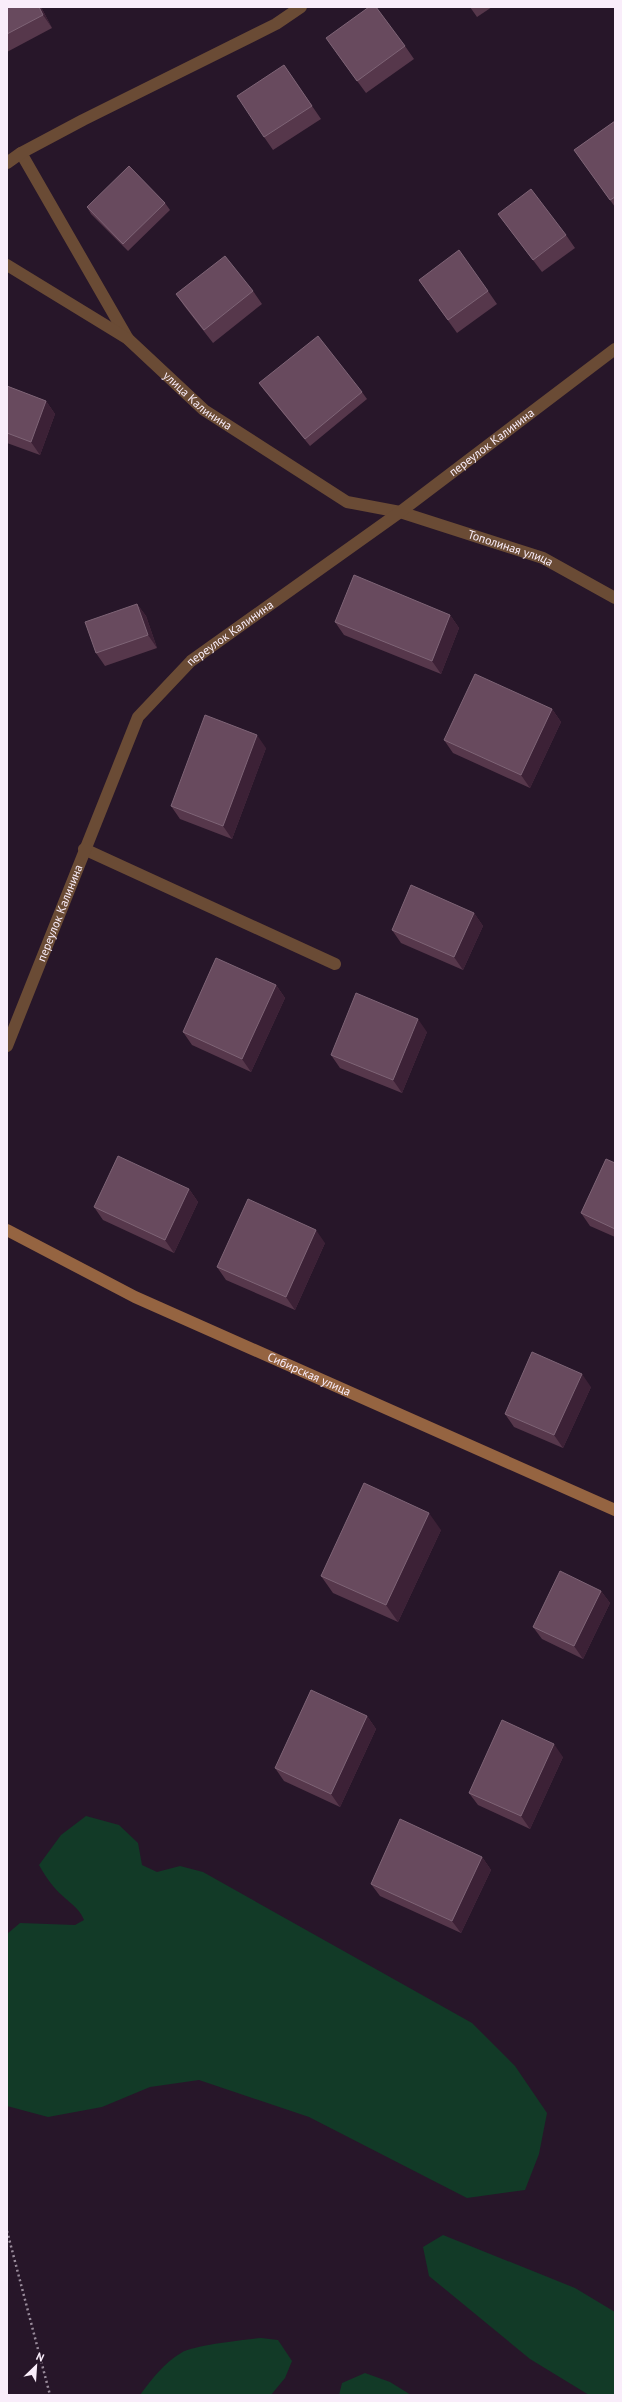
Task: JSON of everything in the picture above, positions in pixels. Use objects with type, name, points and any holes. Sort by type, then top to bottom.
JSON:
[{"type":"street","points":[[7,163],[20,153],[276,24],[300,7]]},
{"type":"street","points":[[20,153],[128,339]]},
{"type":"street","name":"улица Калинина","points":[[7,265],[128,339],[204,410],[346,502],[400,512]]},
{"type":"street","name":"переулок Калинина","points":[[7,1046],[84,849],[138,717],[191,661],[400,512],[615,349]]},
{"type":"street","name":"Тополиная улица","points":[[400,512],[543,558],[615,598]]},
{"type":"street","points":[[84,849],[335,964]]},
{"type":"street","name":"Сибирская улица","points":[[7,1230],[135,1297],[615,1510]]},
{"type":"path","points":[[7,2231],[50,2395]]},
{"type":"green space","points":[[86,1816],[119,1825],[138,1843],[142,1865],[157,1872],[180,1866],[203,1872],[472,2023],[515,2066],[547,2113],[539,2154],[525,2190],[467,2198],[309,2117],[199,2080],[150,2087],[102,2107],[48,2117],[7,2106],[7,1934],[20,1923],[75,1925],[84,1920],[82,1915],[75,1907],[57,1891],[39,1865],[61,1835]]},
{"type":"green space","points":[[443,2235],[575,2288],[615,2312],[615,2395],[589,2395],[530,2359],[429,2276],[423,2247]]},
{"type":"green space","points":[[261,2338],[278,2340],[292,2361],[285,2378],[271,2395],[140,2395],[164,2366],[187,2350],[208,2345]]},
{"type":"green space","points":[[365,2373],[390,2382],[411,2395],[339,2395],[342,2383]]},
{"type":"building","points":[[7,7],[39,7],[43,15],[7,34]]},
{"type":"building","points":[[369,7],[376,7],[405,46],[357,81],[326,38]]},
{"type":"building","points":[[284,65],[312,106],[264,137],[237,96]]},
{"type":"building","points":[[615,121],[615,197],[610,200],[574,150]]},
{"type":"building","points":[[129,166],[165,203],[123,244],[87,207]]},
{"type":"building","points":[[531,189],[566,235],[533,260],[498,214]]},
{"type":"building","points":[[459,250],[488,291],[448,320],[419,280]]},
{"type":"building","points":[[225,256],[253,291],[204,330],[176,294]]},
{"type":"building","points":[[318,336],[362,392],[305,439],[259,383]]},
{"type":"building","points":[[7,386],[46,401],[31,442],[7,433]]},
{"type":"building","points":[[354,575],[450,615],[432,661],[335,622]]},
{"type":"building","points":[[137,604],[148,635],[96,653],[85,622]]},
{"type":"building","points":[[475,674],[552,709],[521,775],[444,740]]},
{"type":"building","points":[[205,715],[257,735],[223,826],[171,806]]},
{"type":"building","points":[[411,885],[474,913],[454,957],[392,930]]},
{"type":"building","points":[[216,958],[276,985],[242,1059],[183,1032]]},
{"type":"building","points":[[356,993],[418,1019],[393,1080],[331,1055]]},
{"type":"building","points":[[118,1156],[189,1189],[165,1240],[94,1207]]},
{"type":"building","points":[[606,1159],[615,1163],[615,1229],[581,1213]]},
{"type":"building","points":[[248,1199],[316,1230],[286,1297],[217,1267]]},
{"type":"building","points":[[532,1352],[582,1374],[554,1435],[505,1414]]},
{"type":"building","points":[[364,1483],[429,1513],[386,1605],[321,1576]]},
{"type":"building","points":[[560,1571],[601,1591],[574,1646],[533,1627]]},
{"type":"building","points":[[311,1690],[367,1716],[331,1794],[275,1768]]},
{"type":"building","points":[[502,1720],[554,1744],[521,1816],[469,1793]]},
{"type":"building","points":[[400,1819],[482,1857],[452,1921],[371,1884]]}]
